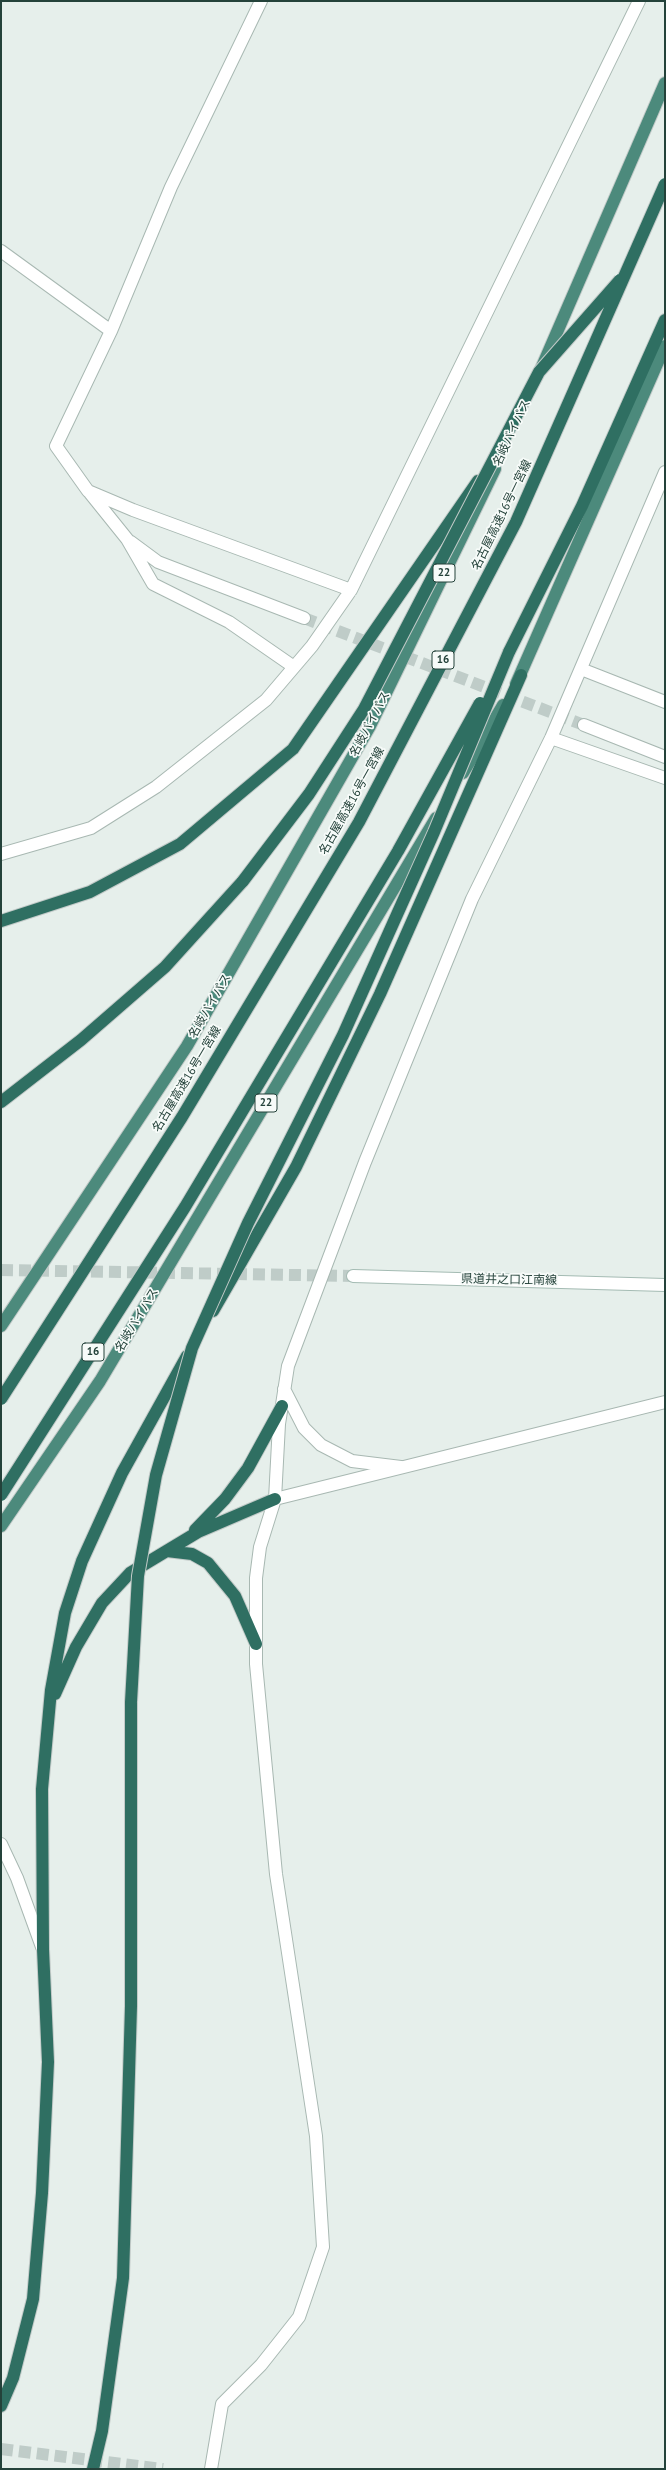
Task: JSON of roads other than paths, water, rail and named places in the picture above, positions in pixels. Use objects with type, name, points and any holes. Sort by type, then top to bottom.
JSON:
[{"type":"highway","name":"名岐バイパス","points":[[1,1326],[187,1046],[370,726],[516,426],[665,83]]},
{"type":"highway","name":"名古屋高速16号一宮線","points":[[1,1399],[182,1117],[359,822],[516,522],[629,270],[665,184]]},
{"type":"highway","points":[[1,1102],[82,1040],[165,966],[243,881],[309,794],[367,702],[539,372],[629,270]]},
{"type":"highway","name":"16","points":[[1,1495],[189,1200],[398,851],[509,652],[582,506],[665,320]]},
{"type":"highway","name":"名岐バイパス","points":[[1,1526],[100,1381],[521,675],[665,346]]},
{"type":"highway","points":[[1,921],[90,892],[180,844],[293,749],[516,426]]},
{"type":"highway","points":[[93,2469],[102,2431],[123,2278],[131,2006],[131,1702],[138,1576],[156,1475],[192,1348],[248,1223],[343,1035],[434,832],[509,652]]},
{"type":"highway","points":[[1,2406],[13,2378],[33,2299],[42,2193],[48,2062],[43,1949],[42,1789],[49,1708],[65,1614],[82,1561],[113,1493],[181,1367],[296,1167],[380,994],[521,675]]},
{"type":"highway","points":[[182,1542],[205,1521],[248,1468],[282,1406]]},
{"type":"highway","points":[[49,1708],[76,1647],[102,1603],[130,1573],[198,1532],[275,1499]]},
{"type":"highway","points":[[167,1551],[192,1554],[208,1563],[235,1596],[256,1644]]},
{"type":"street","points":[[261,1],[171,187],[111,331],[56,446],[88,490],[127,539],[153,584],[229,622],[294,667]]},
{"type":"street","points":[[1,854],[91,828],[156,787],[266,700],[312,646],[351,590],[639,1]]},
{"type":"street","points":[[1,251],[111,331]]},
{"type":"street","points":[[211,2469],[222,2404],[261,2365],[299,2317],[323,2247],[316,2136],[276,1874],[256,1664],[257,1570],[260,1547],[275,1499],[279,1424],[288,1366],[410,1049],[472,899],[551,738],[665,472]]},
{"type":"street","points":[[88,490],[133,510],[351,590]]},
{"type":"street","points":[[127,539],[158,562],[304,618]]},
{"type":"street","points":[[581,669],[665,702]]},
{"type":"street","points":[[584,725],[665,757]]},
{"type":"street","points":[[551,738],[665,778]]},
{"type":"street","name":"県道井之口江南線","points":[[353,1276],[665,1285]]},
{"type":"street","points":[[284,1389],[304,1428],[321,1445],[352,1461],[402,1467]]},
{"type":"street","points":[[275,1499],[665,1402]]},
{"type":"street","points":[[1,1844],[17,1878],[43,1949]]},
{"type":"tunnel","points":[[304,618],[584,725]]},
{"type":"tunnel","points":[[1,1270],[353,1276]]},
{"type":"tunnel","points":[[1,2449],[163,2469]]}]
